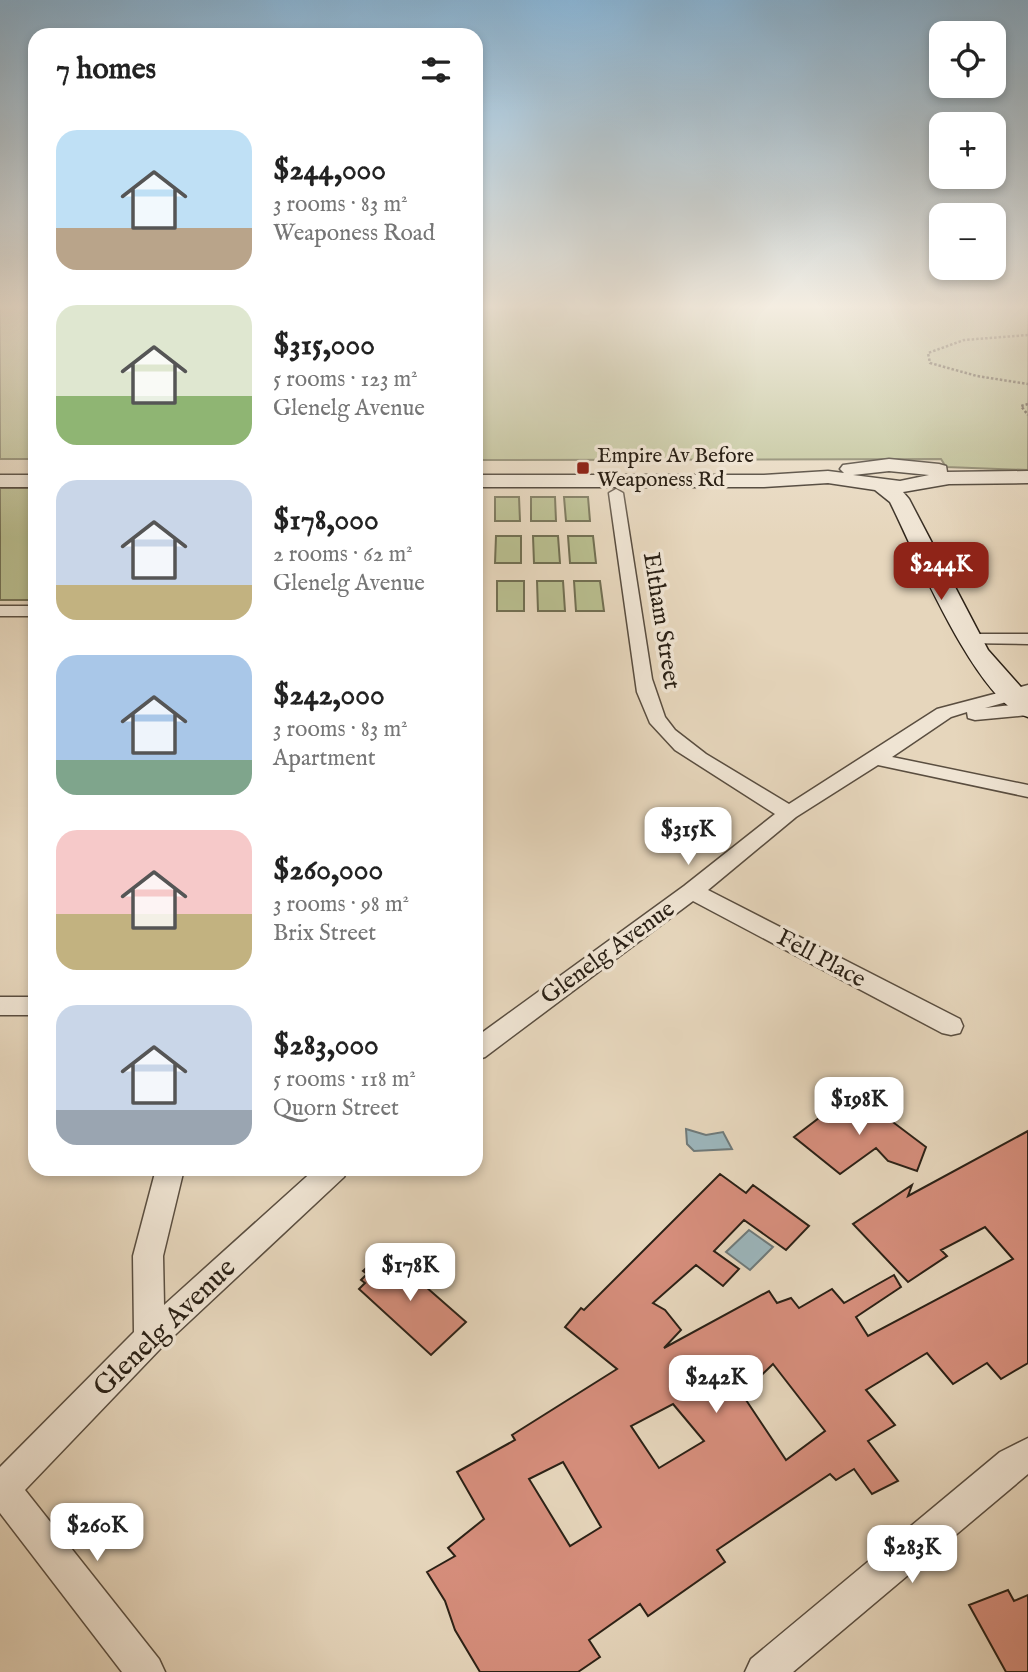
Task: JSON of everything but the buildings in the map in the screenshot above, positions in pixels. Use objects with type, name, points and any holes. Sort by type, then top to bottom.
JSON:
[{"type":"main road","points":[[483,474],[730,474],[798,468],[875,479],[900,487],[913,478],[1022,477]]},
{"type":"main road","points":[[0,474],[28,474]]},
{"type":"main road","points":[[483,481],[764,481],[828,477],[875,479],[899,499],[977,639]]},
{"type":"main road","points":[[913,478],[915,502],[987,667],[1025,699]]},
{"type":"main road","points":[[0,481],[28,481]]},
{"type":"street","name":"Eltham Street","points":[[617,494],[642,672],[647,698],[660,726],[683,747],[789,813]]},
{"type":"street","points":[[0,611],[28,611]]},
{"type":"street","points":[[977,639],[1028,639]]},
{"type":"street","name":"Glenelg Avenue","points":[[483,1045],[692,891],[789,813],[929,725],[1025,699]]},
{"type":"street","points":[[876,759],[1025,790]]},
{"type":"street","name":"Fell Place","points":[[692,891],[951,1026]]},
{"type":"street","points":[[0,1006],[28,1006]]},
{"type":"street","points":[[150,1339],[148,1256],[168,1176]]},
{"type":"street","name":"Glenelg Avenue","points":[[1,1490],[150,1339],[326,1176]]},
{"type":"street","points":[[764,1672],[1012,1464],[1028,1455]]},
{"type":"street","points":[[1,1490],[146,1672]]},
{"type":"path","points":[[1028,404],[1021,406],[1028,415]]},
{"type":"green space","points":[[0,382],[28,382],[28,459],[0,459]]},
{"type":"green space","points":[[483,382],[1028,382],[1028,470],[946,467],[941,459],[483,460]]},
{"type":"green space","points":[[0,488],[28,488],[28,600],[0,600]]},
{"type":"green space","points":[[495,497],[519,497],[520,521],[495,521]]},
{"type":"green space","points":[[531,497],[555,497],[556,521],[531,521]]},
{"type":"green space","points":[[564,497],[588,497],[590,521],[566,521]]},
{"type":"green space","points":[[496,536],[521,536],[521,563],[495,563]]},
{"type":"green space","points":[[533,536],[558,536],[560,563],[534,563]]},
{"type":"green space","points":[[568,536],[593,536],[596,563],[570,563]]},
{"type":"green space","points":[[497,581],[524,581],[524,611],[497,611]]},
{"type":"green space","points":[[537,581],[563,581],[565,611],[538,611]]},
{"type":"green space","points":[[574,581],[600,581],[604,611],[576,611]]},
{"type":"water","points":[[686,1129],[706,1135],[723,1132],[732,1149],[694,1151],[687,1144]]},
{"type":"water","points":[[749,1230],[773,1247],[750,1270],[726,1252]]},
{"type":"place","name":"Empire Av Before Weaponess Rd","points":[[583,468]]}]
